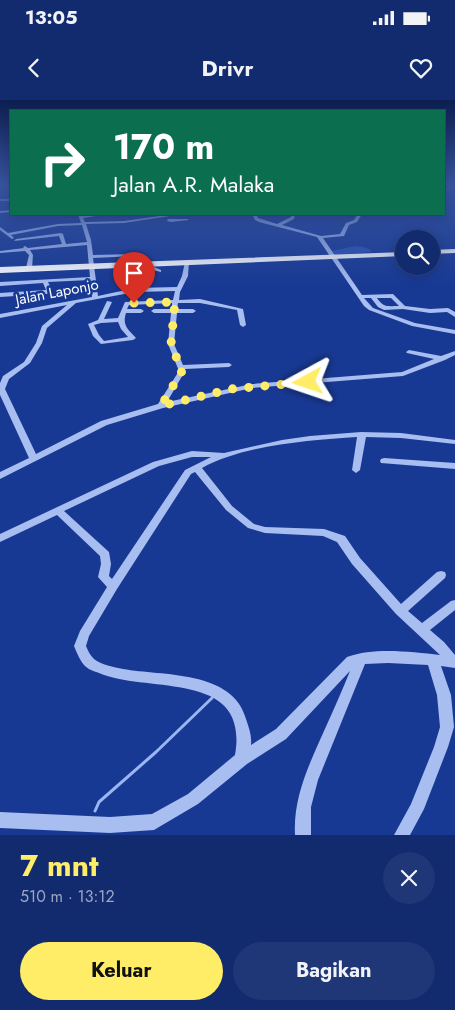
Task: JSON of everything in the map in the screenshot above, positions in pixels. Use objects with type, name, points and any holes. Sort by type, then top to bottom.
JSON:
[{"type":"highway","points":[[440,252],[455,251]]},
{"type":"highway","points":[[0,270],[134,256],[152,263],[395,255]]},
{"type":"street","points":[[82,219],[89,244],[96,298],[109,302],[127,303],[200,301],[240,309],[242,325]]},
{"type":"street","points":[[7,234],[58,225],[144,219]]},
{"type":"street","points":[[169,219],[171,221],[187,220]]},
{"type":"street","points":[[257,219],[320,237],[342,235],[348,224],[357,219]]},
{"type":"street","points":[[266,228],[290,219]]},
{"type":"street","points":[[0,228],[28,249],[32,255],[29,268]]},
{"type":"street","points":[[16,240],[61,234],[64,245]]},
{"type":"street","points":[[320,237],[368,307],[422,327],[455,332]]},
{"type":"street","points":[[0,252],[89,244]]},
{"type":"street","points":[[91,261],[110,255],[134,256],[130,284]]},
{"type":"street","points":[[161,406],[181,375],[181,367],[171,344],[175,302],[187,262]]},
{"type":"street","points":[[152,263],[151,268],[159,271]]},
{"type":"street","points":[[0,284],[93,278]]},
{"type":"street","points":[[0,295],[47,292],[49,290],[45,281]]},
{"type":"street","name":"Jalan Laponjo","points":[[0,316],[135,290],[179,288]]},
{"type":"street","points":[[372,296],[382,307],[403,307],[430,311],[449,310],[455,315]]},
{"type":"street","points":[[361,297],[393,296],[403,307]]},
{"type":"street","points":[[100,320],[109,302]]},
{"type":"street","points":[[34,459],[1,389],[3,378],[28,363],[39,343],[44,328],[73,303]]},
{"type":"street","points":[[127,303],[120,320],[121,328],[133,338]]},
{"type":"street","points":[[124,311],[140,311]]},
{"type":"street","points":[[154,311],[193,311]]},
{"type":"street","points":[[120,320],[100,320],[91,324],[96,336],[102,343],[133,338]]},
{"type":"street","points":[[409,352],[443,359]]},
{"type":"street","points":[[0,476],[104,422],[161,406],[252,386],[403,374],[455,353]]},
{"type":"street","points":[[181,367],[229,365]]},
{"type":"street","points":[[356,470],[362,434]]},
{"type":"street","points":[[242,759],[244,738],[238,716],[233,706],[218,693],[194,683],[124,676],[91,665],[80,646],[113,586],[184,476],[196,467],[223,455],[266,446],[362,434],[392,435],[455,442]]},
{"type":"street","points":[[0,538],[156,464],[192,454],[223,455]]},
{"type":"street","points":[[384,461],[455,466]]},
{"type":"street","points":[[196,467],[229,508],[251,526],[265,530],[324,533],[342,539],[356,560],[400,611],[440,646],[454,663]]},
{"type":"street","points":[[57,510],[105,556],[106,564],[103,577],[113,586]]},
{"type":"street","points":[[400,611],[441,575]]},
{"type":"street","points":[[421,630],[455,604]]},
{"type":"street","points":[[303,835],[301,819],[308,789],[361,658]]},
{"type":"street","points":[[0,820],[110,825],[154,822],[193,799],[242,759],[281,734],[351,660],[361,658],[433,660],[454,663]]},
{"type":"street","points":[[402,835],[416,809],[447,727],[444,695],[433,660]]},
{"type":"shaded area","points":[[355,246],[364,247],[371,250],[371,252],[334,255],[332,251]]},
{"type":"waterway","points":[[95,811],[99,802],[156,752],[212,698]]},
{"type":"route","points":[[134,303],[175,302],[171,344],[182,371],[170,388],[161,406],[231,389],[308,382]]}]
